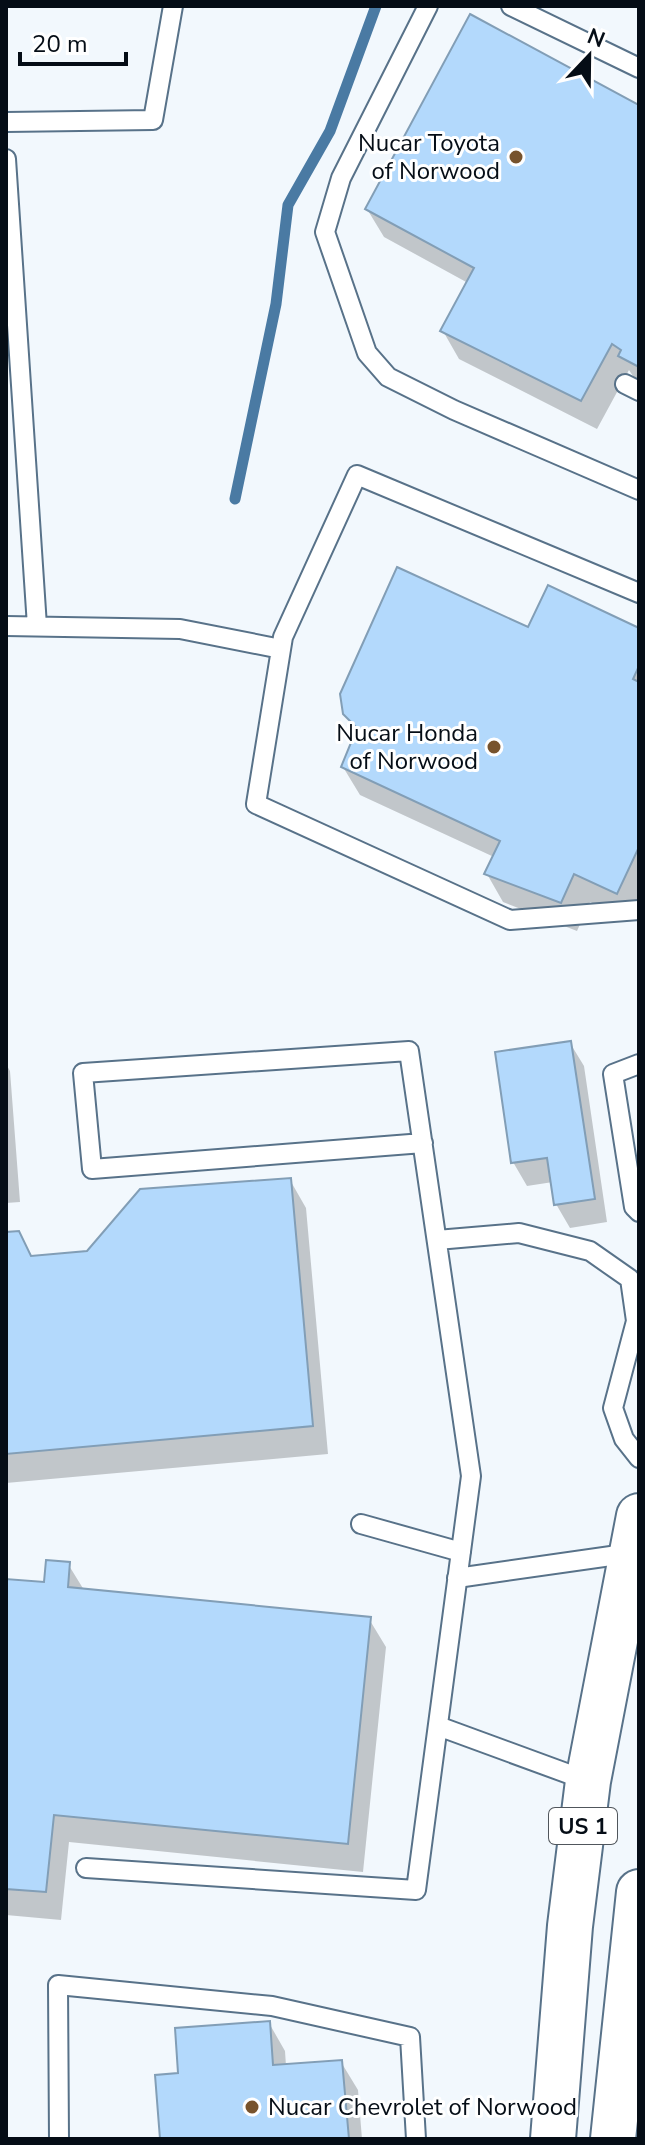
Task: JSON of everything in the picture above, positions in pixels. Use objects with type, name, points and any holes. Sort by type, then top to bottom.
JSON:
[{"type":"main road","name":"US 1","points":[[553,2139],[570,1926],[588,1781],[635,1534]]},
{"type":"main road","points":[[613,2139],[639,1892]]},
{"type":"lane","points":[[6,122],[153,120],[173,6]]},
{"type":"lane","points":[[428,6],[341,178],[325,232],[367,353],[388,377],[454,410],[639,490]]},
{"type":"lane","points":[[511,6],[639,68]]},
{"type":"lane","points":[[6,159],[37,626]]},
{"type":"lane","points":[[639,593],[357,475],[283,637],[256,804],[510,920],[639,910]]},
{"type":"lane","points":[[6,626],[180,629],[281,649]]},
{"type":"lane","points":[[86,1868],[416,1890],[471,1476],[423,1143],[409,1051],[83,1073],[92,1169],[423,1143]]},
{"type":"lane","points":[[639,1064],[613,1074],[634,1207],[639,1212]]},
{"type":"lane","points":[[437,1240],[519,1233],[590,1251],[630,1279],[636,1321],[613,1408],[624,1439],[639,1458]]},
{"type":"lane","points":[[361,1524],[461,1552]]},
{"type":"lane","points":[[457,1578],[635,1534]]},
{"type":"lane","points":[[438,1726],[588,1781]]},
{"type":"lane","points":[[59,2139],[58,1985],[272,2006],[410,2037],[416,2139]]},
{"type":"building","name":"Nucar Toyota of Norwood","points":[[470,14],[639,105],[639,367],[618,356],[621,350],[612,344],[581,401],[440,331],[474,268],[365,209]]},
{"type":"building","name":"Nucar Honda of Norwood","points":[[397,567],[528,627],[548,585],[639,628],[639,666],[633,679],[639,682],[639,847],[617,894],[574,874],[561,903],[484,874],[500,841],[341,767],[357,728],[343,714],[340,694]]},
{"type":"building","points":[[571,1041],[595,1199],[554,1205],[547,1158],[511,1163],[495,1052]]},
{"type":"building","points":[[291,1178],[313,1426],[6,1454],[6,1232],[19,1231],[31,1256],[87,1251],[140,1189]]},
{"type":"building","points":[[46,1560],[70,1562],[68,1587],[371,1617],[348,1844],[54,1815],[46,1892],[6,1889],[6,1579],[44,1582]]},
{"type":"building","name":"Nucar Chevrolet of Norwood","points":[[270,2021],[273,2065],[342,2060],[349,2139],[160,2139],[155,2075],[178,2073],[175,2028]]},
{"type":"waterway","points":[[235,499],[276,304],[288,205],[330,131],[376,6]]},
{"type":"place","name":"Nucar Toyota of Norwood","points":[[516,157]]},
{"type":"place","name":"Nucar Honda of Norwood","points":[[494,747]]},
{"type":"place","name":"Nucar Chevrolet of Norwood","points":[[252,2107]]}]
